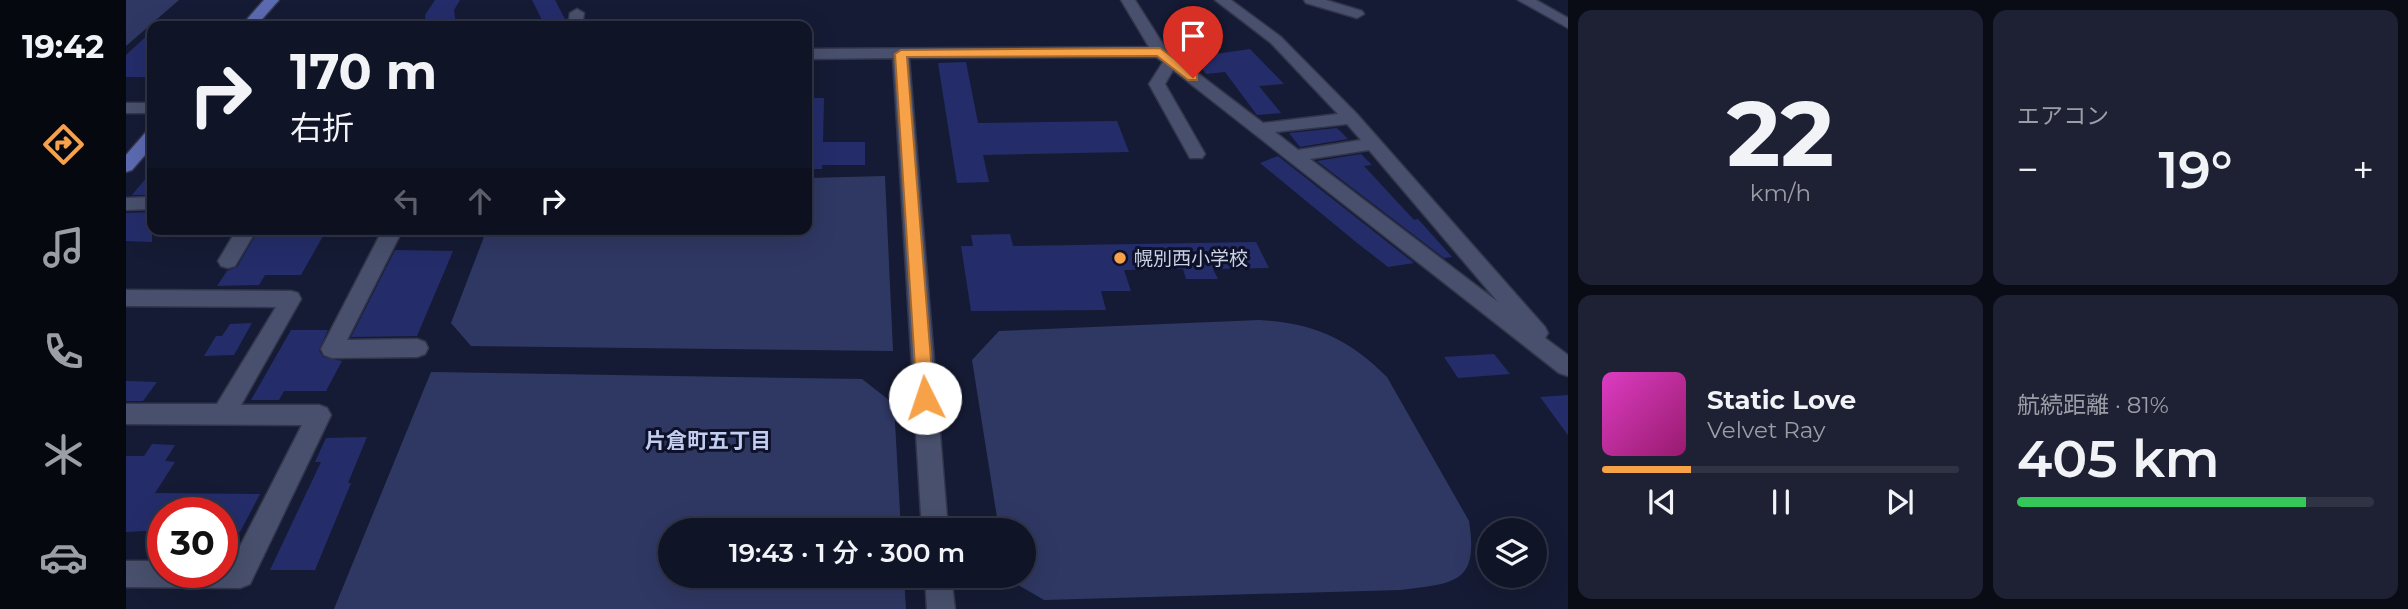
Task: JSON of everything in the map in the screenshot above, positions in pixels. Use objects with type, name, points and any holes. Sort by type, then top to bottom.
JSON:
[{"type":"main road","points":[[253,21],[272,0]]},
{"type":"main road","points":[[126,166],[147,142]]},
{"type":"street","points":[[1128,0],[1165,56],[1567,368]]},
{"type":"street","points":[[1222,0],[1276,40],[1351,118],[1567,368]]},
{"type":"street","points":[[1311,0],[1357,14]]},
{"type":"street","points":[[1525,0],[1568,24]]},
{"type":"street","points":[[812,54],[1165,56]]},
{"type":"street","points":[[901,54],[934,518]]},
{"type":"street","points":[[1165,56],[1157,84],[1196,154]]},
{"type":"street","points":[[126,108],[147,108]]},
{"type":"street","points":[[1259,130],[1351,118]]},
{"type":"street","points":[[1293,156],[1374,144]]},
{"type":"street","points":[[126,204],[147,203]]},
{"type":"street","points":[[228,261],[243,235]]},
{"type":"street","points":[[390,235],[332,349],[417,348]]},
{"type":"street","points":[[126,298],[291,299],[223,415]]},
{"type":"street","points":[[126,414],[319,415],[240,575],[126,574]]},
{"type":"street","points":[[939,588],[941,609]]},
{"type":"shaded area","points":[[126,0],[179,0],[155,21],[147,21],[147,28],[126,46]]},
{"type":"shaded area","points":[[885,176],[893,351],[471,346],[451,323],[485,235],[812,235],[812,178]]},
{"type":"shaded area","points":[[1259,320],[1296,325],[1329,335],[1358,352],[1387,377],[1469,521],[1471,542],[1466,569],[1459,577],[1449,582],[1400,590],[1044,600],[1023,588],[1036,588],[1036,518],[997,518],[972,360],[999,331]]},
{"type":"shaded area","points":[[431,372],[862,379],[894,404],[900,518],[658,518],[658,588],[905,588],[906,609],[334,609]]},
{"type":"building","points":[[435,0],[460,0],[454,10],[455,21],[426,21],[425,15]]},
{"type":"building","points":[[532,0],[555,0],[566,21],[542,21]]},
{"type":"building","points":[[147,36],[147,77],[126,77],[126,55]]},
{"type":"building","points":[[1250,49],[1284,84],[1259,86],[1281,113],[1257,115],[1225,72],[1206,74],[1194,57]]},
{"type":"building","points":[[966,62],[978,123],[1117,121],[1129,152],[983,155],[989,182],[957,183],[938,63]]},
{"type":"building","points":[[812,98],[824,98],[823,142],[865,142],[865,165],[822,165],[822,169],[812,169]]},
{"type":"building","points":[[1337,128],[1348,139],[1300,147],[1289,133]]},
{"type":"building","points":[[1361,154],[1372,165],[1364,166],[1452,257],[1444,258],[1317,161]]},
{"type":"building","points":[[1278,156],[1414,263],[1388,267],[1356,242],[1260,163]]},
{"type":"building","points":[[147,177],[147,195],[132,195]]},
{"type":"building","points":[[147,212],[147,235],[152,235],[152,242],[126,241],[126,213]]},
{"type":"building","points":[[1010,234],[1013,246],[1256,242],[1269,268],[1213,269],[1218,279],[1186,279],[1183,269],[1124,270],[1131,291],[1101,291],[1106,310],[971,311],[961,246],[973,246],[971,235]]},
{"type":"building","points":[[256,235],[324,235],[301,275],[265,275],[259,285],[217,286],[227,271],[237,267]]},
{"type":"building","points":[[395,250],[453,251],[417,336],[351,337]]},
{"type":"building","points":[[252,323],[234,355],[204,356],[216,336],[222,336],[230,324]]},
{"type":"building","points":[[291,330],[328,330],[319,350],[323,357],[342,361],[326,391],[284,391],[279,400],[251,400]]},
{"type":"building","points":[[1494,354],[1510,374],[1458,378],[1444,357]]},
{"type":"building","points":[[126,381],[157,382],[143,401],[126,401]]},
{"type":"building","points":[[1568,395],[1568,435],[1540,397]]},
{"type":"building","points":[[367,437],[315,570],[270,570],[321,462],[315,462],[326,438]]},
{"type":"building","points":[[152,444],[175,445],[165,461],[175,462],[155,493],[260,494],[240,532],[238,497],[147,497],[147,531],[126,532],[126,456],[144,456]]},
{"type":"place","name":"幌別西小学校","points":[[1120,258]]},
{"type":"district","name":"片倉町五丁目","points":[[708,441]]},
{"type":"route","points":[[925,398],[901,54],[1160,52],[1193,78]]}]
